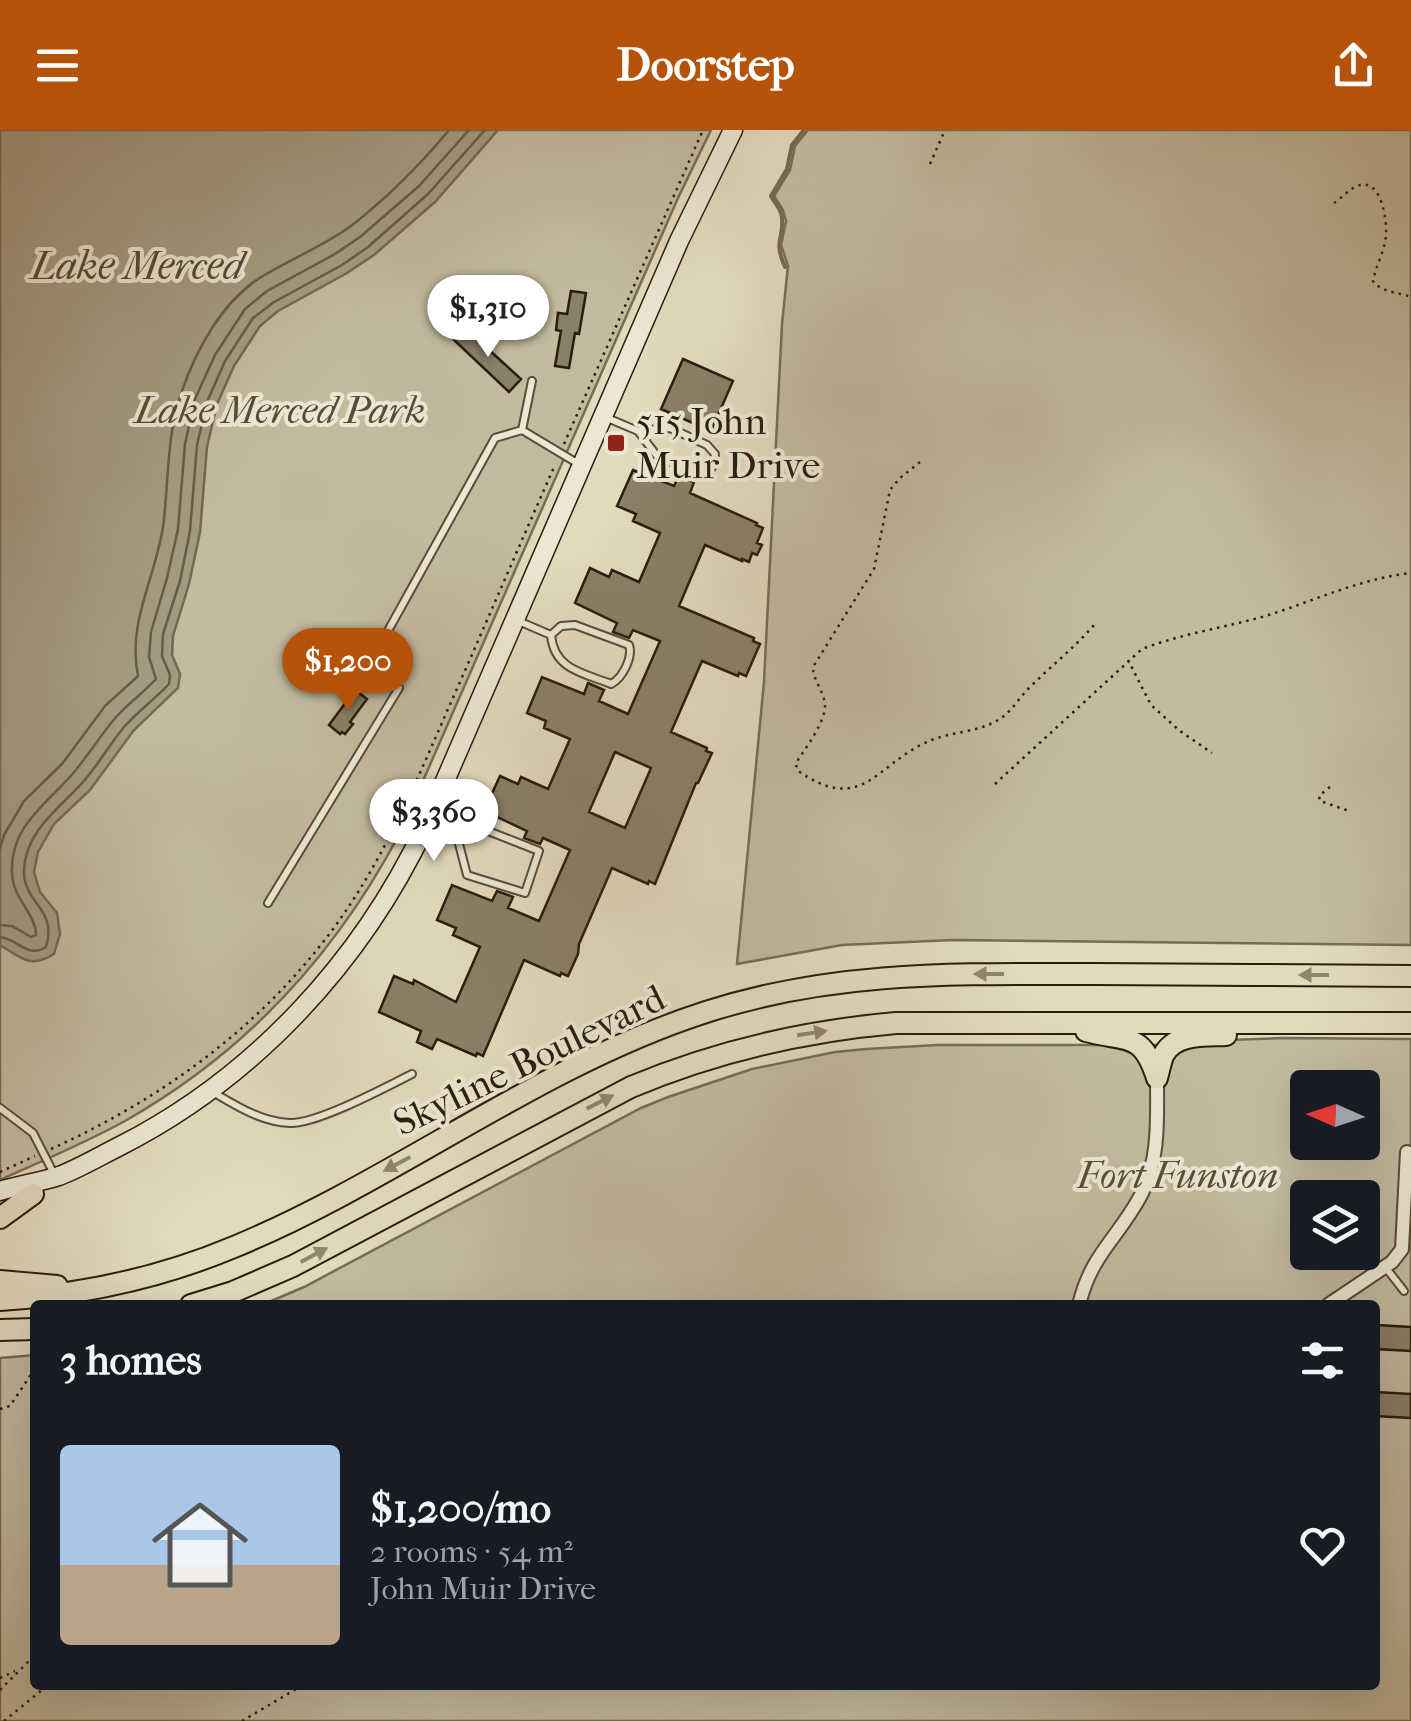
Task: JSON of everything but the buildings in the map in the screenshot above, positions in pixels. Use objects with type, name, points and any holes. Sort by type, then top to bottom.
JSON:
[{"type":"main road","name":"Skyline Boulevard","points":[[0,1300],[46,1296],[155,1275],[236,1247],[613,1049],[704,1013],[764,996],[860,979],[924,975],[1411,976]]},
{"type":"main road","points":[[1055,1022],[1135,1042],[1150,1057],[1157,1078]]},
{"type":"main road","points":[[1157,1078],[1164,1054],[1176,1041],[1319,1022]]},
{"type":"main road","name":"Skyline Boulevard","points":[[207,1300],[294,1266],[604,1100],[660,1075],[774,1040],[910,1023],[1411,1023]]},
{"type":"main road","points":[[0,1218],[33,1194]]},
{"type":"main road","points":[[0,1281],[94,1288]]},
{"type":"main road","points":[[0,1330],[30,1329]]},
{"type":"street","points":[[0,1210],[132,1140],[210,1090],[274,1036],[331,976],[379,910],[425,828],[679,241],[733,130]]},
{"type":"street","points":[[1081,1300],[1094,1262],[1147,1183],[1157,1136],[1157,1078]]},
{"type":"street","points":[[1336,1300],[1398,1256],[1404,1242],[1407,1152]]},
{"type":"street","points":[[0,1191],[56,1177]]},
{"type":"lane","points":[[522,430],[532,381]]},
{"type":"lane","points":[[604,417],[638,431],[670,428],[712,448],[716,454],[714,465],[706,474],[694,473],[657,456],[638,431]]},
{"type":"lane","points":[[268,903],[399,688],[369,665],[495,438],[522,430],[583,466]]},
{"type":"lane","points":[[516,620],[551,635]]},
{"type":"lane","points":[[575,625],[629,645],[631,652],[619,680],[612,684],[559,660],[552,648],[551,635],[561,626],[575,625]]},
{"type":"lane","points":[[425,828],[458,840],[482,829],[539,852],[524,893],[467,875],[458,840]]},
{"type":"lane","points":[[210,1090],[262,1117],[292,1123],[363,1098],[412,1074]]},
{"type":"lane","points":[[0,1108],[34,1133],[56,1177]]},
{"type":"lane","points":[[1385,1267],[1404,1291]]},
{"type":"path","points":[[564,446],[703,130]]},
{"type":"path","points":[[930,164],[945,130]]},
{"type":"path","points":[[1334,203],[1362,184],[1376,190],[1386,236],[1374,281],[1378,287],[1411,297]]},
{"type":"path","points":[[920,462],[890,490],[874,569],[813,666],[813,677],[825,702],[823,715],[796,763],[797,770],[826,784],[861,786],[928,742],[1002,718],[1095,624]]},
{"type":"path","points":[[0,1172],[145,1101],[215,1052],[284,988],[341,918],[406,804],[552,472]]},
{"type":"path","points":[[995,784],[1142,649],[1263,616],[1340,588],[1410,572]]},
{"type":"path","points":[[1128,660],[1151,705],[1212,753]]},
{"type":"path","points":[[1330,788],[1322,791],[1320,801],[1349,810]]},
{"type":"path","points":[[0,1409],[10,1406],[30,1376]]},
{"type":"path","points":[[0,1690],[30,1659]]},
{"type":"path","points":[[0,1678],[30,1664]]},
{"type":"path","points":[[4,1721],[42,1690]]},
{"type":"path","points":[[242,1721],[294,1690]]},
{"type":"green space","name":"Lake Merced Park","points":[[0,130],[711,130],[401,831],[348,918],[284,996],[210,1064],[125,1121],[0,1180]]},
{"type":"green space","points":[[808,130],[1411,130],[1411,945],[953,940],[842,945],[737,964],[764,682],[788,266],[781,245],[786,221],[774,196],[790,170],[795,146]]},
{"type":"green space","name":"Fort Funston","points":[[1283,1038],[1411,1039],[1411,1721],[0,1721],[0,1358],[30,1355],[30,1690],[1380,1690],[1380,1300],[274,1300],[668,1097],[752,1069],[835,1052],[937,1045],[1190,1045],[1199,1041]]},
{"type":"water","name":"Lake Merced","points":[[0,130],[498,130],[435,202],[374,255],[278,311],[260,326],[234,366],[217,404],[207,447],[200,532],[173,636],[172,655],[180,674],[178,688],[134,730],[90,790],[54,824],[38,852],[34,872],[40,892],[57,913],[60,934],[54,954],[38,961],[20,958],[0,945]]},
{"type":"waterway","points":[[785,267],[779,245],[782,215],[771,196],[787,169],[792,145],[804,130]]},
{"type":"place","name":"515 John Muir Drive","points":[[616,443]]}]
